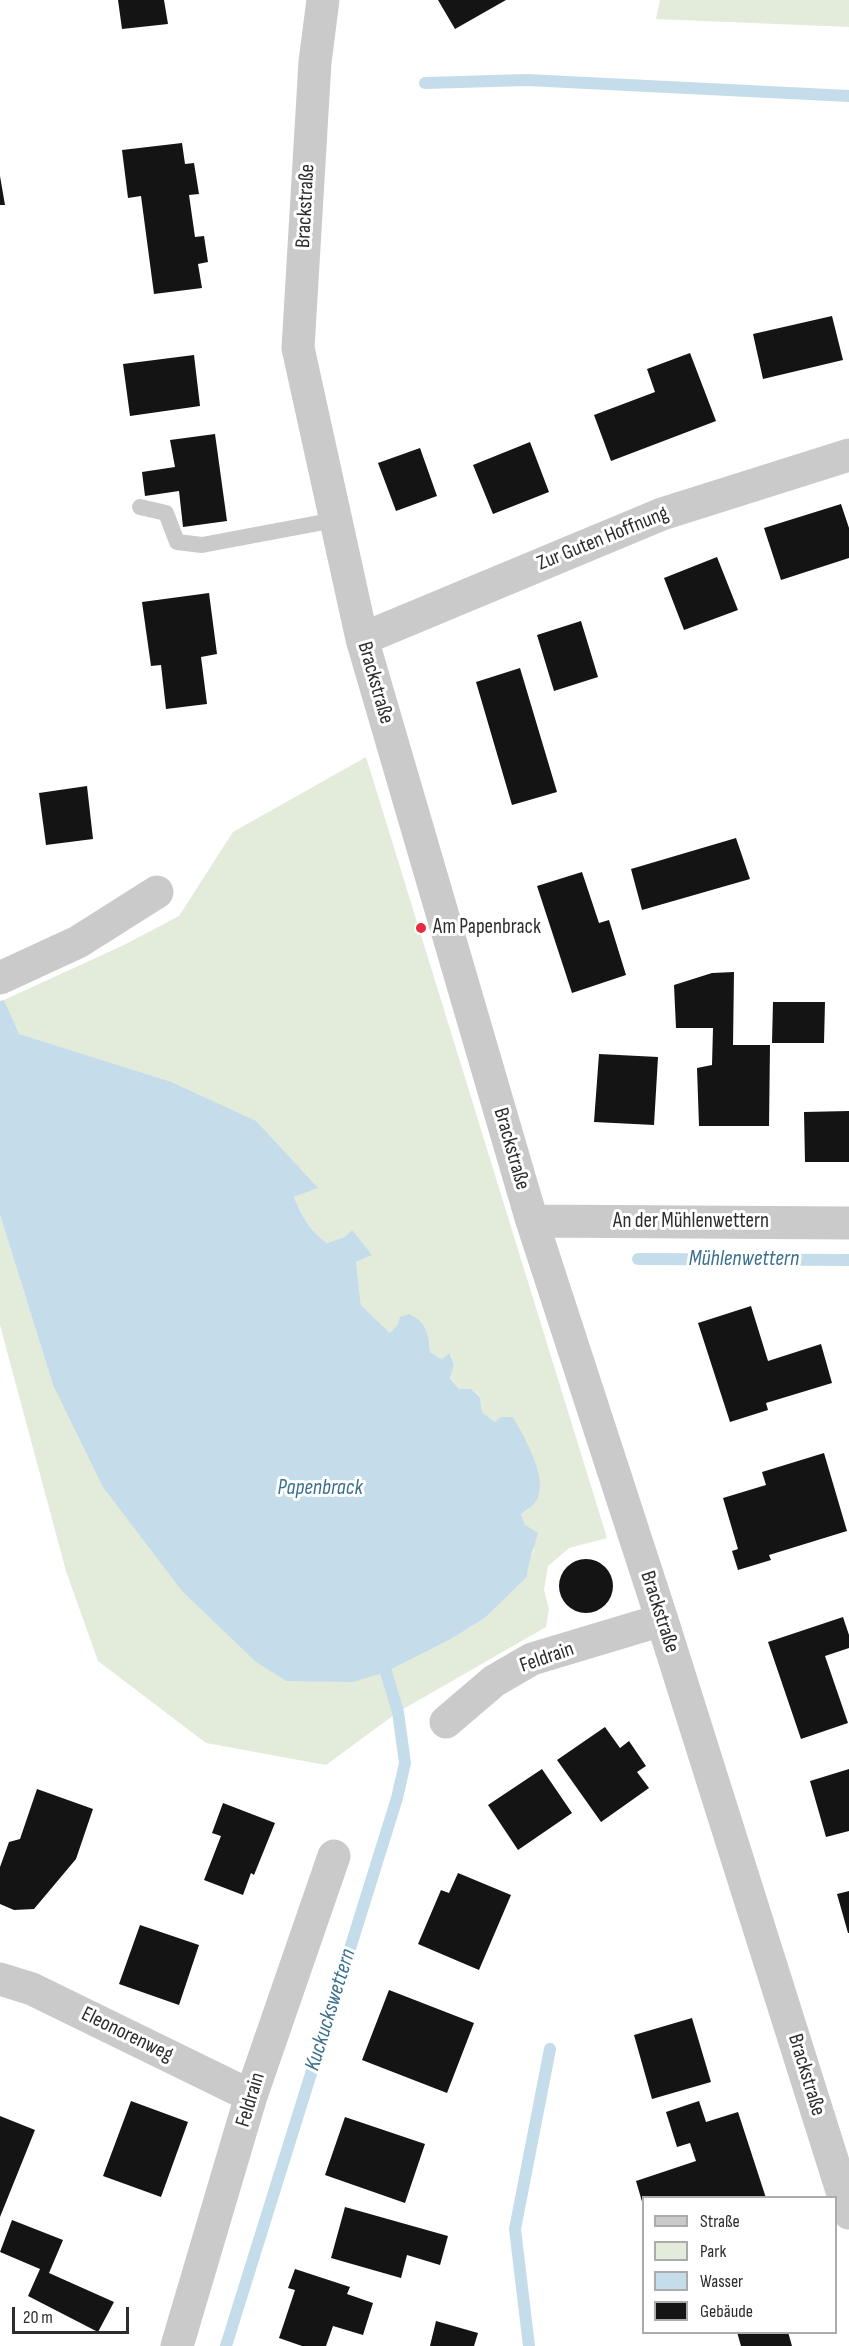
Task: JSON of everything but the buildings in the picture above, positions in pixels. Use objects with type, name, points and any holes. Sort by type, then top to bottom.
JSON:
[{"type":"street","name":"Brackstraße","points":[[323,0],[315,62],[298,348],[362,639],[532,1221],[662,1620],[849,2213]]},
{"type":"street","name":"Zur Guten Hoffnung","points":[[362,639],[662,513],[849,455]]},
{"type":"street","points":[[1,978],[78,942],[157,892]]},
{"type":"street","name":"An der Mühlenwettern","points":[[532,1221],[849,1223]]},
{"type":"street","name":"Feldrain","points":[[446,1722],[494,1681],[532,1659],[662,1620]]},
{"type":"street","name":"Feldrain","points":[[177,2346],[251,2097],[334,1856]]},
{"type":"street","name":"Eleonorenweg","points":[[0,1978],[32,1989],[251,2097]]},
{"type":"lane","points":[[140,507],[166,513],[177,542],[202,545],[336,520]]},
{"type":"green space","points":[[660,0],[849,0],[849,27],[656,19]]},
{"type":"green space","points":[[366,757],[607,1538],[569,1548],[548,1566],[544,1590],[549,1609],[546,1627],[398,1712],[326,1765],[206,1743],[98,1661],[66,1571],[0,1325],[0,1215],[53,1385],[386,1672],[451,1639],[485,1618],[527,1577],[528,1562],[534,1550],[521,1514],[529,1509],[495,1422],[482,1412],[480,1396],[471,1389],[459,1389],[450,1377],[454,1365],[451,1354],[442,1359],[430,1352],[429,1340],[398,1324],[390,1333],[361,1305],[356,1262],[372,1254],[345,1237],[327,1243],[311,1228],[294,1197],[317,1188],[169,1081],[18,1034],[4,1000],[124,945],[179,916],[233,832]]},
{"type":"water","name":"Papenbrack","points":[[4,1000],[19,1034],[169,1081],[256,1121],[318,1188],[294,1197],[311,1228],[327,1243],[345,1237],[352,1230],[372,1255],[356,1262],[361,1305],[390,1333],[398,1324],[400,1317],[409,1314],[415,1317],[426,1329],[430,1352],[442,1359],[450,1353],[454,1365],[450,1378],[459,1389],[471,1389],[480,1397],[482,1412],[495,1422],[501,1417],[513,1417],[537,1467],[540,1488],[537,1500],[521,1514],[525,1525],[538,1533],[527,1577],[485,1618],[451,1639],[386,1672],[353,1682],[286,1681],[255,1661],[182,1591],[103,1487],[53,1385],[0,1215],[0,1001]]},
{"type":"waterway","points":[[425,83],[527,80],[849,96]]},
{"type":"waterway","name":"Mühlenwettern","points":[[638,1259],[849,1260]]},
{"type":"waterway","name":"Kuckuckswettern","points":[[226,2346],[397,1798],[405,1763],[398,1712],[386,1672]]},
{"type":"waterway","points":[[529,2346],[515,2229],[550,2049]]},
{"type":"place","name":"Am Papenbrack","points":[[421,928]]}]
